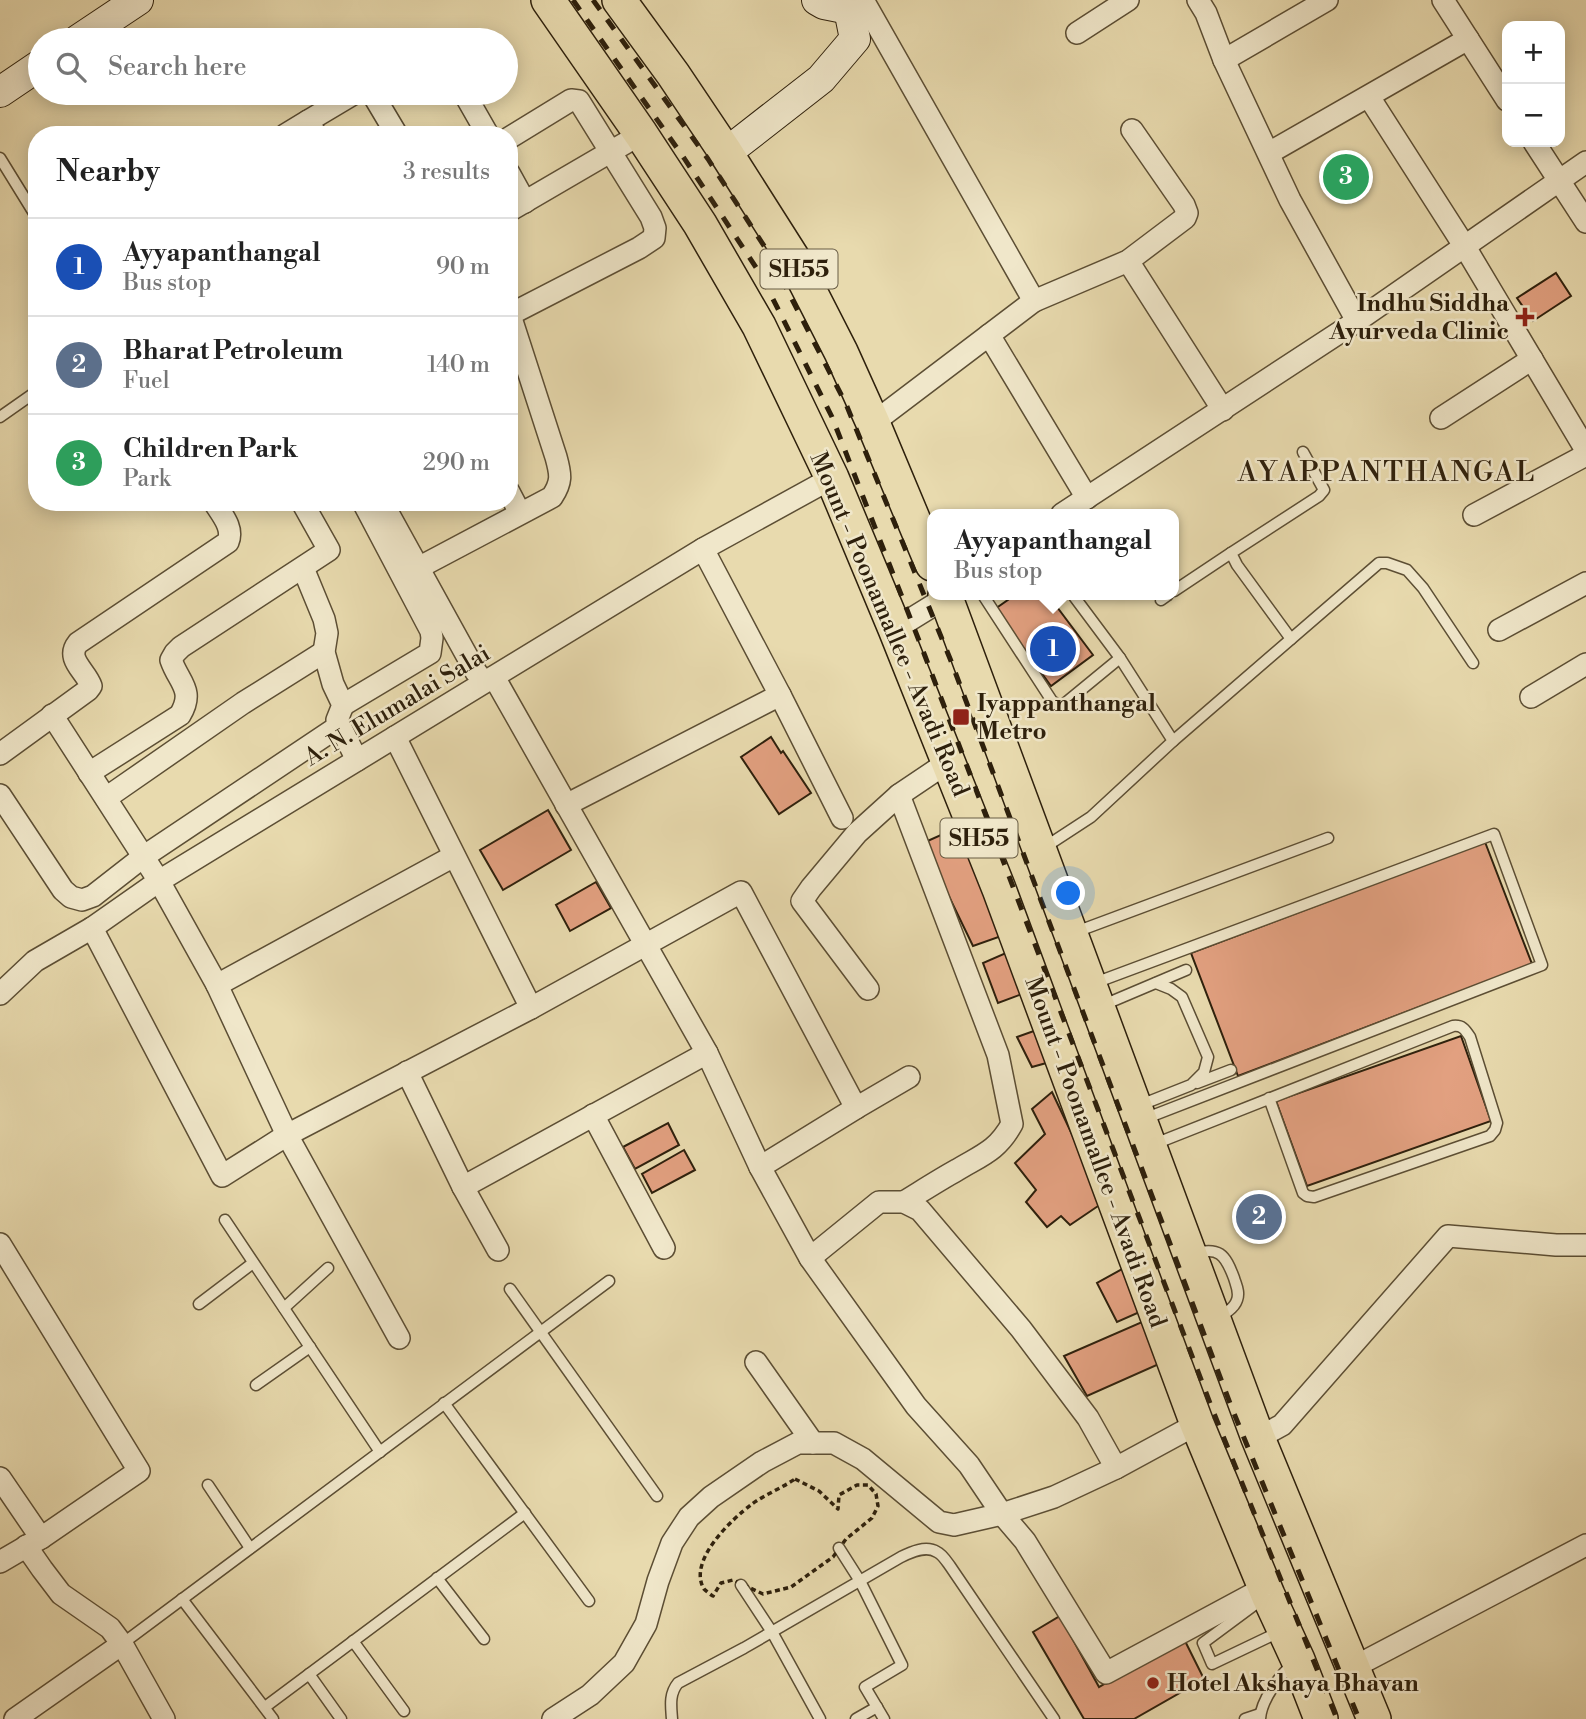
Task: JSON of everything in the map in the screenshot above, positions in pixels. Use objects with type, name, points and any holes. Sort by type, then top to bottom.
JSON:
[{"type":"main road","name":"Mount - Poonamallee - Avadi Road","points":[[548,0],[700,224],[759,326],[832,478],[1004,902],[1197,1424],[1321,1719]]},
{"type":"main road","name":"SH55","points":[[619,0],[673,74],[794,260],[841,352],[927,552]]},
{"type":"main road","name":"Mount - Poonamallee - Avadi Road","points":[[948,600],[1258,1438],[1374,1719]]},
{"type":"street","points":[[96,28],[138,0]]},
{"type":"street","points":[[817,0],[824,4],[857,3]]},
{"type":"street","points":[[1077,33],[1128,0]]},
{"type":"street","points":[[1198,0],[1297,212],[1357,321]]},
{"type":"street","points":[[1224,60],[1327,0]]},
{"type":"street","points":[[1443,0],[1502,92]]},
{"type":"street","points":[[726,153],[821,79],[855,39],[857,3]]},
{"type":"street","points":[[857,3],[1034,301]]},
{"type":"street","points":[[1269,153],[1468,39]]},
{"type":"street","points":[[0,92],[28,73]]},
{"type":"street","points":[[1369,97],[1465,247],[1586,453],[1474,515]]},
{"type":"street","points":[[518,132],[571,100],[579,101],[651,217],[655,228],[653,239],[639,248],[518,311]]},
{"type":"street","points":[[314,126],[340,105]]},
{"type":"street","points":[[379,105],[392,126]]},
{"type":"street","points":[[471,105],[483,126]]},
{"type":"street","points":[[873,423],[1034,301],[1128,261],[1182,221],[1187,213],[1184,205],[1132,130]]},
{"type":"street","points":[[518,206],[641,134]]},
{"type":"street","points":[[1537,147],[1586,222]]},
{"type":"street","points":[[1070,509],[1357,321],[1586,162]]},
{"type":"street","points":[[1128,261],[1223,410]]},
{"type":"street","points":[[989,335],[1087,498]]},
{"type":"street","points":[[418,568],[552,497],[560,485],[559,471],[518,340]]},
{"type":"street","points":[[1441,418],[1531,359]]},
{"type":"street","name":"A. N. Elumalai Salai","points":[[3,984],[92,928],[159,881],[489,679],[703,549],[832,478]]},
{"type":"street","points":[[518,509],[520,513]]},
{"type":"street","points":[[0,754],[91,686],[74,660],[74,648],[78,643],[228,542],[230,530],[219,511]]},
{"type":"street","points":[[89,773],[180,715],[187,698],[186,690],[171,660],[181,647],[329,550],[313,511]]},
{"type":"street","points":[[0,795],[63,890],[71,897],[82,900],[93,896],[143,857],[430,653],[431,631],[368,511]]},
{"type":"street","points":[[387,511],[476,672],[489,679],[566,805],[645,944],[706,1053],[760,1167],[810,1258],[916,1406],[969,1465],[1002,1514],[1025,1541],[1106,1673],[1267,1591]]},
{"type":"street","points":[[703,549],[842,818]]},
{"type":"street","points":[[303,568],[324,619],[327,633],[324,652],[341,715],[357,760]]},
{"type":"street","points":[[1499,631],[1586,583]]},
{"type":"street","points":[[895,629],[941,600]]},
{"type":"street","points":[[106,798],[243,703],[324,652]]},
{"type":"street","points":[[1531,697],[1586,664]]},
{"type":"street","points":[[566,805],[780,695]]},
{"type":"street","points":[[52,715],[159,881],[218,985],[287,1135],[400,1338]]},
{"type":"street","points":[[395,737],[531,1008]]},
{"type":"street","points":[[869,989],[802,901],[857,833],[899,795],[948,762]]},
{"type":"street","points":[[899,795],[998,1055],[1012,1124],[995,1147],[982,1157],[904,1202]]},
{"type":"street","points":[[218,985],[454,856]]},
{"type":"street","points":[[92,928],[222,1176],[287,1135],[531,1008],[741,892],[856,1108]]},
{"type":"street","points":[[463,1187],[706,1053]]},
{"type":"street","points":[[407,1072],[463,1187],[498,1250]]},
{"type":"street","points":[[760,1167],[909,1077]]},
{"type":"street","points":[[593,1115],[664,1248]]},
{"type":"street","points":[[810,1258],[879,1202],[904,1202],[920,1210],[1021,1329],[1088,1418],[1116,1468]]},
{"type":"street","points":[[1258,1438],[1282,1425],[1448,1236],[1586,1245]]},
{"type":"street","points":[[0,1244],[139,1471],[0,1562]]},
{"type":"street","points":[[756,1362],[813,1443]]},
{"type":"street","points":[[553,1719],[590,1695],[624,1663],[646,1624],[658,1581],[673,1543],[689,1517],[711,1497],[762,1462],[798,1443],[834,1443],[863,1459],[939,1521],[954,1525],[1002,1514],[1054,1497],[1116,1468],[1197,1424]]},
{"type":"street","points":[[0,1478],[34,1542],[42,1569],[61,1594],[110,1628],[122,1644],[164,1719]]},
{"type":"street","points":[[1354,1667],[1586,1545]]},
{"type":"street","points":[[20,1718],[122,1644]]},
{"type":"lane","points":[[0,158],[28,203]]},
{"type":"lane","points":[[0,416],[28,397]]},
{"type":"lane","points":[[1179,588],[1319,496],[1324,490],[1303,452]]},
{"type":"lane","points":[[1231,553],[1292,639]]},
{"type":"lane","points":[[1040,850],[1091,817],[1173,741],[1379,563],[1407,570],[1423,588],[1473,663]]},
{"type":"lane","points":[[986,600],[1052,701],[1058,705],[1064,704],[1120,658]]},
{"type":"lane","points":[[1077,600],[1120,658],[1173,741]]},
{"type":"lane","points":[[1094,996],[1494,834],[1542,965],[1141,1125]]},
{"type":"lane","points":[[1071,934],[1328,838]]},
{"type":"lane","points":[[1094,996],[1138,990],[1186,971]]},
{"type":"lane","points":[[1156,983],[1182,997],[1208,1057],[1204,1072],[1191,1085]]},
{"type":"lane","points":[[1141,1125],[1269,1098],[1453,1026],[1459,1026],[1470,1037],[1497,1123],[1490,1136],[1314,1196],[1307,1196],[1303,1193],[1269,1098]]},
{"type":"lane","points":[[1141,1125],[1177,1090],[1231,1070]]},
{"type":"lane","points":[[225,1220],[380,1452]]},
{"type":"lane","points":[[199,1304],[253,1263]]},
{"type":"lane","points":[[284,1308],[328,1268]]},
{"type":"lane","points":[[122,1644],[610,1281]]},
{"type":"lane","points":[[510,1289],[657,1496]]},
{"type":"lane","points":[[256,1385],[310,1347]]},
{"type":"lane","points":[[444,1403],[589,1601]]},
{"type":"lane","points":[[208,1485],[250,1548]]},
{"type":"lane","points":[[265,1707],[525,1513]]},
{"type":"lane","points":[[839,1548],[860,1581],[902,1665],[865,1687],[884,1719]]},
{"type":"lane","points":[[673,1719],[671,1698],[676,1685],[915,1550],[927,1549],[937,1551],[950,1566],[1054,1719]]},
{"type":"lane","points":[[437,1578],[484,1639]]},
{"type":"lane","points":[[741,1585],[772,1632],[820,1719]]},
{"type":"lane","points":[[1267,1591],[1203,1643],[1212,1664],[1285,1629]]},
{"type":"lane","points":[[182,1599],[273,1719]]},
{"type":"lane","points":[[353,1641],[404,1711]]},
{"type":"lane","points":[[1245,1719],[1260,1716],[1271,1690],[1298,1660]]},
{"type":"lane","points":[[309,1674],[341,1719]]},
{"type":"lane","points":[[856,1719],[877,1707]]},
{"type":"path","points":[[795,1479],[819,1491],[838,1509],[839,1495],[857,1485],[868,1485],[876,1494],[878,1506],[872,1518],[846,1539],[833,1557],[792,1587],[762,1594],[741,1585],[733,1580],[721,1583],[713,1596],[705,1590],[701,1564],[714,1541],[752,1504],[795,1479]]},
{"type":"building","points":[[1556,273],[1571,296],[1533,321],[1517,298]]},
{"type":"building","points":[[1008,600],[1052,600],[1093,655],[1051,686],[995,609]]},
{"type":"building","points":[[771,737],[811,793],[779,814],[741,757]]},
{"type":"building","points":[[548,810],[571,850],[503,890],[480,850]]},
{"type":"building","points":[[961,826],[1010,933],[973,946],[923,843]]},
{"type":"building","points":[[1485,842],[1532,964],[1238,1076],[1191,953]]},
{"type":"building","points":[[596,882],[611,908],[570,931],[556,905]]},
{"type":"building","points":[[1015,949],[1030,991],[998,1003],[983,963]]},
{"type":"building","points":[[1045,1027],[1057,1060],[1032,1067],[1017,1037]]},
{"type":"building","points":[[1461,1036],[1491,1121],[1307,1186],[1276,1101]]},
{"type":"building","points":[[1052,1092],[1104,1202],[1070,1225],[1061,1216],[1047,1227],[1026,1202],[1036,1190],[1015,1163],[1045,1134],[1032,1109]]},
{"type":"building","points":[[668,1123],[679,1145],[635,1169],[623,1147]]},
{"type":"building","points":[[684,1150],[695,1170],[652,1193],[642,1174]]},
{"type":"building","points":[[1124,1268],[1142,1311],[1117,1322],[1097,1283]]},
{"type":"building","points":[[1142,1322],[1159,1364],[1087,1396],[1064,1356]]},
{"type":"building","points":[[1060,1616],[1099,1687],[1183,1637],[1204,1679],[1134,1719],[1084,1719],[1033,1632]]},
{"type":"railway","points":[[573,0],[684,158],[761,275],[832,417],[1213,1411],[1337,1719]]},
{"type":"railway","points":[[593,0],[708,159],[766,249],[846,404],[951,661],[1231,1406],[1359,1719]]},
{"type":"place","name":"Children Park","points":[[1346,177]]},
{"type":"place","name":"Indhu Siddha Ayurveda Clinic","points":[[1525,317]]},
{"type":"place","name":"Ayyapanthangal","points":[[1053,649]]},
{"type":"place","name":"Iyappanthangal Metro","points":[[961,717]]},
{"type":"place","name":"Bharat Petroleum","points":[[1259,1217]]},
{"type":"place","name":"Hotel Akshaya Bhavan","points":[[1153,1683]]},
{"type":"district","name":"AYAPPANTHANGAL","points":[[1387,471]]}]
